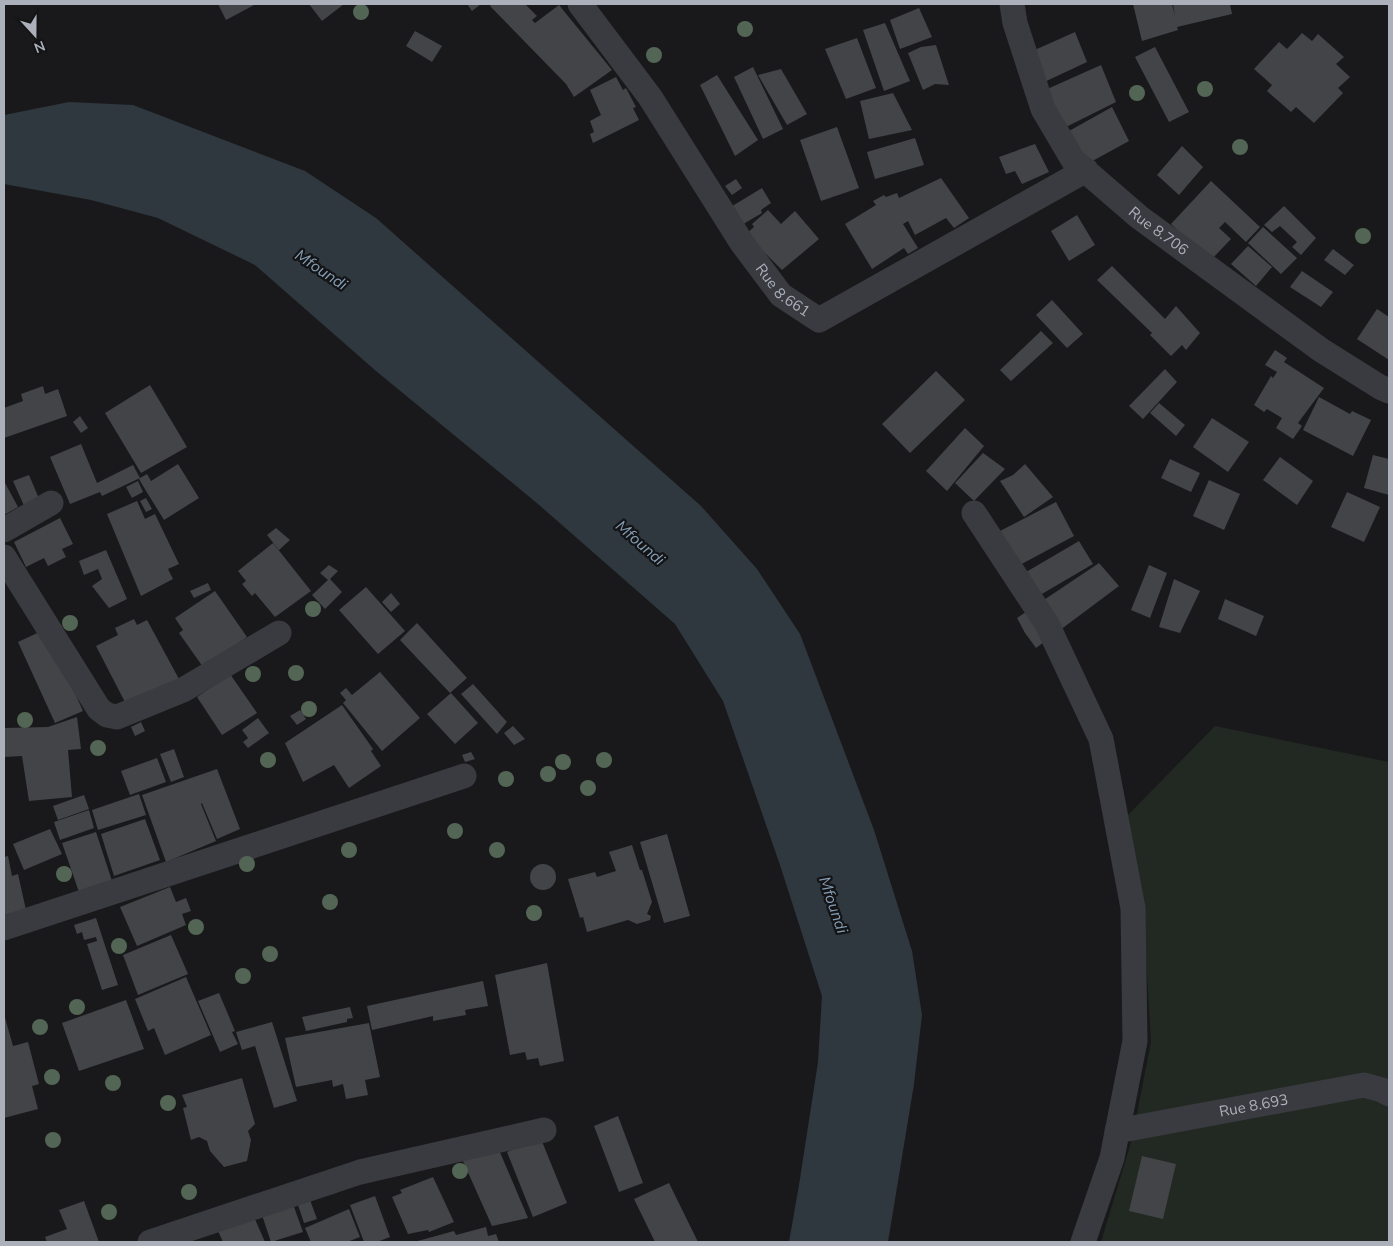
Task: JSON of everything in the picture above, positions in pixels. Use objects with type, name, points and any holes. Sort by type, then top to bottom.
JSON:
[{"type":"street","name":"Rue 8.661","points":[[580,4],[650,97],[742,242],[781,295],[819,320],[1086,170]]},
{"type":"street","name":"Rue 8.706","points":[[1012,4],[1015,23],[1043,109],[1073,160],[1139,217],[1299,334],[1389,391]]},
{"type":"street","points":[[4,530],[51,503]]},
{"type":"street","points":[[974,512],[1047,624],[1101,739],[1133,908],[1135,1041],[1112,1158],[1084,1242]]},
{"type":"street","points":[[4,558],[99,709],[107,715],[117,717],[183,690],[279,634]]},
{"type":"street","points":[[4,928],[464,776]]},
{"type":"street","name":"Rue 8.693","points":[[1117,1131],[1364,1085],[1389,1094]]},
{"type":"street","points":[[150,1242],[360,1172],[544,1130]]},
{"type":"shaded area","points":[[1215,726],[1389,762],[1389,1242],[1101,1242],[1132,1139],[1151,1042],[1144,924],[1127,816]]},
{"type":"water","name":"Mfoundi","points":[[69,102],[133,105],[305,171],[376,218],[701,506],[757,569],[800,634],[874,830],[912,951],[922,1015],[914,1084],[888,1242],[789,1242],[818,1062],[822,996],[780,865],[723,701],[675,624],[538,504],[376,371],[255,265],[158,218],[91,200],[4,184],[4,115]]},
{"type":"building","points":[[218,4],[256,4],[226,20]]},
{"type":"building","points":[[309,4],[344,4],[322,21]]},
{"type":"building","points":[[467,4],[481,4],[472,11]]},
{"type":"building","points":[[492,4],[525,4],[537,16],[532,20],[535,23],[559,5],[612,70],[574,97],[566,84],[490,6]]},
{"type":"building","points":[[1133,4],[1172,4],[1175,16],[1173,4],[1230,4],[1232,14],[1177,27],[1178,30],[1142,41]]},
{"type":"building","points":[[919,8],[932,37],[900,49],[890,20]]},
{"type":"building","points":[[885,23],[910,81],[884,91],[863,30]]},
{"type":"building","points":[[415,31],[442,46],[432,62],[406,46]]},
{"type":"building","points":[[1075,32],[1087,62],[1040,84],[1028,53]]},
{"type":"building","points":[[1302,33],[1312,41],[1318,34],[1344,57],[1336,64],[1350,77],[1338,88],[1343,93],[1314,123],[1296,107],[1291,112],[1267,91],[1272,85],[1254,69],[1279,42],[1287,49]]},
{"type":"building","points":[[857,38],[876,88],[846,99],[825,49]]},
{"type":"building","points":[[936,45],[949,85],[935,84],[923,90],[908,53],[921,47]]},
{"type":"building","points":[[1155,47],[1189,112],[1169,122],[1135,57]]},
{"type":"building","points":[[1101,65],[1116,102],[1062,129],[1045,90]]},
{"type":"building","points":[[753,67],[783,129],[763,139],[734,77]]},
{"type":"building","points":[[781,69],[807,114],[787,125],[758,75]]},
{"type":"building","points":[[717,75],[758,140],[735,156],[700,85]]},
{"type":"building","points":[[616,77],[623,90],[626,88],[636,107],[633,108],[639,120],[593,143],[590,134],[594,132],[590,121],[601,115],[590,90]]},
{"type":"building","points":[[893,93],[912,130],[869,139],[860,101]]},
{"type":"building","points":[[1112,107],[1129,141],[1087,164],[1069,131]]},
{"type":"building","points":[[837,127],[859,188],[821,201],[800,140]]},
{"type":"building","points":[[915,138],[924,165],[875,179],[867,152]]},
{"type":"building","points":[[1035,144],[1049,172],[1022,184],[1015,171],[1006,174],[999,157]]},
{"type":"building","points":[[1182,146],[1203,167],[1179,195],[1157,175]]},
{"type":"building","points":[[941,178],[969,218],[954,228],[946,218],[915,235],[908,221],[903,224],[918,248],[908,254],[904,248],[872,269],[845,224],[876,205],[873,201],[884,195],[886,197],[897,193],[899,198]]},
{"type":"building","points":[[736,179],[742,188],[732,195],[725,186]]},
{"type":"building","points":[[1211,181],[1260,227],[1246,242],[1225,222],[1219,228],[1231,239],[1210,261],[1171,224]]},
{"type":"building","points":[[762,188],[771,203],[761,210],[762,213],[740,226],[729,208]]},
{"type":"building","points":[[1284,206],[1316,238],[1301,255],[1292,247],[1297,242],[1280,226],[1272,232],[1264,225]]},
{"type":"building","points":[[768,210],[781,224],[795,211],[819,239],[782,270],[746,234],[754,227],[752,224]]},
{"type":"building","points":[[1077,215],[1095,245],[1069,261],[1051,231]]},
{"type":"building","points":[[1263,227],[1297,258],[1281,274],[1248,243]]},
{"type":"building","points":[[1248,246],[1272,267],[1256,286],[1231,264]]},
{"type":"building","points":[[1333,249],[1354,265],[1345,275],[1324,260]]},
{"type":"building","points":[[1112,266],[1165,319],[1176,306],[1200,333],[1186,350],[1182,345],[1171,356],[1150,335],[1152,333],[1097,280]]},
{"type":"building","points":[[1302,271],[1333,292],[1321,307],[1290,287]]},
{"type":"building","points":[[1052,300],[1083,334],[1067,348],[1036,315]]},
{"type":"building","points":[[1377,309],[1389,317],[1389,360],[1357,339]]},
{"type":"building","points":[[1041,331],[1053,343],[1011,381],[1000,370]]},
{"type":"building","points":[[1275,350],[1287,358],[1284,362],[1324,388],[1298,423],[1302,426],[1293,439],[1276,428],[1282,418],[1267,409],[1264,412],[1254,405],[1271,376],[1273,378],[1277,372],[1265,365]]},
{"type":"building","points":[[1165,369],[1177,382],[1143,419],[1129,406]]},
{"type":"building","points":[[936,371],[965,400],[910,453],[882,424]]},
{"type":"building","points":[[150,385],[187,447],[141,473],[105,413]]},
{"type":"building","points":[[43,386],[45,394],[58,389],[67,416],[4,438],[4,408],[23,401],[21,394]]},
{"type":"building","points":[[1319,397],[1350,414],[1352,411],[1371,420],[1353,456],[1303,430]]},
{"type":"building","points":[[1159,403],[1185,425],[1176,436],[1150,413]]},
{"type":"building","points":[[80,416],[88,428],[81,433],[73,422]]},
{"type":"building","points":[[1212,418],[1249,442],[1228,472],[1193,447]]},
{"type":"building","points":[[965,428],[984,446],[947,491],[926,471]]},
{"type":"building","points":[[81,444],[97,483],[133,465],[140,478],[102,496],[100,492],[70,504],[50,457]]},
{"type":"building","points":[[983,453],[1005,469],[974,501],[955,483]]},
{"type":"building","points":[[1373,455],[1389,459],[1389,495],[1364,488]]},
{"type":"building","points":[[1280,457],[1313,481],[1297,505],[1263,480]]},
{"type":"building","points":[[1170,459],[1200,473],[1191,492],[1161,478]]},
{"type":"building","points":[[178,464],[199,498],[164,520],[139,479],[147,474],[151,481]]},
{"type":"building","points":[[1025,464],[1053,497],[1024,517],[1000,481],[1013,475]]},
{"type":"building","points":[[29,475],[40,501],[25,508],[13,481]]},
{"type":"building","points":[[1209,480],[1240,494],[1224,530],[1193,516]]},
{"type":"building","points":[[4,481],[18,507],[4,515]]},
{"type":"building","points":[[138,481],[143,492],[132,498],[126,487]]},
{"type":"building","points":[[1347,492],[1380,507],[1364,542],[1331,527]]},
{"type":"building","points":[[146,498],[152,509],[146,512],[140,501]]},
{"type":"building","points":[[137,501],[145,519],[155,514],[179,564],[168,569],[173,579],[141,596],[107,514]]},
{"type":"building","points":[[1056,502],[1074,536],[1016,567],[998,532]]},
{"type":"building","points":[[60,518],[73,544],[62,549],[66,557],[48,566],[44,558],[26,567],[14,542]]},
{"type":"building","points":[[276,528],[290,540],[279,550],[267,535]]},
{"type":"building","points":[[1079,541],[1093,564],[1035,598],[1021,575]]},
{"type":"building","points":[[273,543],[311,591],[275,617],[255,593],[252,596],[242,584],[246,581],[238,571]]},
{"type":"building","points":[[106,550],[127,599],[109,608],[92,586],[102,579],[98,569],[84,575],[79,561]]},
{"type":"building","points":[[1099,563],[1119,586],[1036,648],[1017,618]]},
{"type":"building","points":[[329,565],[338,571],[330,579],[342,592],[325,609],[312,595],[328,580],[320,573]]},
{"type":"building","points":[[1149,565],[1167,573],[1150,618],[1131,610]]},
{"type":"building","points":[[1174,579],[1200,591],[1180,633],[1159,627]]},
{"type":"building","points":[[208,583],[211,590],[194,598],[190,591]]},
{"type":"building","points":[[366,587],[405,631],[378,654],[339,610]]},
{"type":"building","points":[[215,591],[247,637],[203,667],[179,633],[183,630],[175,618]]},
{"type":"building","points":[[391,593],[400,604],[391,612],[382,602]]},
{"type":"building","points":[[1225,599],[1264,616],[1256,636],[1218,619]]},
{"type":"building","points":[[134,619],[137,625],[147,620],[179,679],[127,706],[96,646],[118,635],[115,628]]},
{"type":"building","points":[[417,623],[467,678],[450,693],[400,640]]},
{"type":"building","points":[[46,629],[83,711],[55,723],[18,642]]},
{"type":"building","points":[[380,672],[420,718],[382,751],[343,703],[346,700],[340,693],[346,688],[352,695]]},
{"type":"building","points":[[230,674],[257,713],[222,735],[197,697]]},
{"type":"building","points":[[473,684],[507,722],[497,734],[461,694]]},
{"type":"building","points":[[451,693],[478,723],[455,744],[427,714]]},
{"type":"building","points":[[342,705],[373,749],[371,751],[381,766],[349,788],[334,765],[303,782],[285,743]]},
{"type":"building","points":[[300,710],[306,719],[297,725],[290,716]]},
{"type":"building","points":[[77,717],[81,749],[68,750],[72,797],[29,801],[22,756],[4,757],[4,728],[48,727]]},
{"type":"building","points":[[258,718],[269,733],[248,748],[243,742],[248,738],[242,730]]},
{"type":"building","points":[[141,722],[145,731],[135,736],[131,727]]},
{"type":"building","points":[[513,726],[525,739],[514,745],[504,733]]},
{"type":"building","points":[[174,749],[184,777],[171,782],[160,754]]},
{"type":"building","points":[[471,752],[475,759],[465,762],[462,755]]},
{"type":"building","points":[[157,758],[166,782],[130,795],[121,771]]},
{"type":"building","points":[[217,769],[240,829],[217,839],[202,803],[216,841],[166,862],[142,795]]},
{"type":"building","points":[[139,794],[146,815],[98,830],[92,810]]},
{"type":"building","points":[[84,795],[89,809],[58,820],[53,806]]},
{"type":"building","points":[[89,810],[94,828],[60,840],[54,822]]},
{"type":"building","points":[[145,819],[160,860],[114,876],[101,834]]},
{"type":"building","points":[[50,829],[62,854],[24,870],[13,844]]},
{"type":"building","points":[[96,832],[113,884],[80,895],[62,843]]},
{"type":"building","points":[[667,834],[690,916],[664,923],[640,842]]},
{"type":"building","points":[[632,845],[652,902],[647,914],[651,916],[650,920],[637,924],[628,920],[587,932],[583,917],[580,918],[568,879],[595,872],[597,877],[616,871],[609,852]]},
{"type":"building","points":[[8,856],[12,876],[18,874],[26,910],[4,915],[4,857]]},
{"type":"building","points":[[543,864],[552,868],[556,877],[552,886],[543,890],[534,886],[530,877],[534,868]]},
{"type":"building","points":[[170,887],[176,902],[186,898],[191,911],[182,914],[186,925],[137,946],[120,907]]},
{"type":"building","points":[[96,918],[118,985],[102,990],[87,944],[97,941],[96,937],[84,940],[82,932],[77,934],[74,925]]},
{"type":"building","points":[[171,935],[188,974],[138,995],[123,955]]},
{"type":"building","points":[[547,963],[564,1061],[540,1066],[538,1058],[527,1060],[525,1052],[510,1055],[495,975]]},
{"type":"building","points":[[186,977],[211,1035],[165,1055],[154,1028],[148,1031],[135,999]]},
{"type":"building","points":[[483,981],[488,1006],[465,1010],[466,1015],[433,1021],[433,1016],[372,1030],[367,1006]]},
{"type":"building","points":[[219,993],[235,1031],[232,1032],[238,1044],[220,1052],[198,1001]]},
{"type":"building","points":[[126,1000],[144,1049],[79,1071],[62,1023]]},
{"type":"building","points":[[350,1007],[353,1018],[347,1019],[347,1022],[306,1031],[302,1017]]},
{"type":"building","points":[[4,1014],[13,1046],[28,1042],[39,1084],[32,1086],[38,1109],[4,1118]]},
{"type":"building","points":[[272,1022],[297,1101],[274,1108],[255,1046],[242,1050],[236,1032]]},
{"type":"building","points":[[369,1023],[380,1077],[365,1080],[368,1095],[346,1099],[343,1084],[333,1087],[332,1080],[296,1087],[285,1038]]},
{"type":"building","points":[[242,1078],[255,1124],[248,1131],[251,1140],[247,1161],[224,1167],[210,1151],[207,1141],[199,1137],[191,1140],[183,1108],[187,1107],[182,1095]]},
{"type":"building","points":[[618,1116],[643,1183],[619,1192],[594,1126]]},
{"type":"building","points":[[541,1139],[567,1203],[533,1217],[507,1152]]},
{"type":"building","points":[[499,1150],[528,1218],[492,1226],[462,1159]]},
{"type":"building","points":[[1142,1156],[1176,1164],[1163,1219],[1129,1211]]},
{"type":"building","points":[[433,1177],[454,1222],[429,1232],[428,1230],[408,1234],[392,1197],[402,1193],[400,1190]]},
{"type":"building","points":[[669,1183],[698,1242],[655,1242],[634,1199]]},
{"type":"building","points":[[375,1196],[390,1237],[377,1242],[364,1242],[350,1205]]},
{"type":"building","points":[[310,1200],[317,1219],[304,1223],[298,1205]]},
{"type":"building","points":[[84,1201],[99,1242],[47,1242],[45,1237],[67,1229],[59,1210]]},
{"type":"building","points":[[293,1204],[303,1232],[271,1242],[262,1215]]},
{"type":"building","points":[[349,1209],[360,1237],[347,1242],[311,1242],[305,1228]]},
{"type":"building","points":[[254,1217],[265,1242],[223,1242],[218,1231]]},
{"type":"building","points":[[486,1227],[488,1236],[496,1234],[499,1242],[414,1242],[454,1231],[456,1235]]}]
